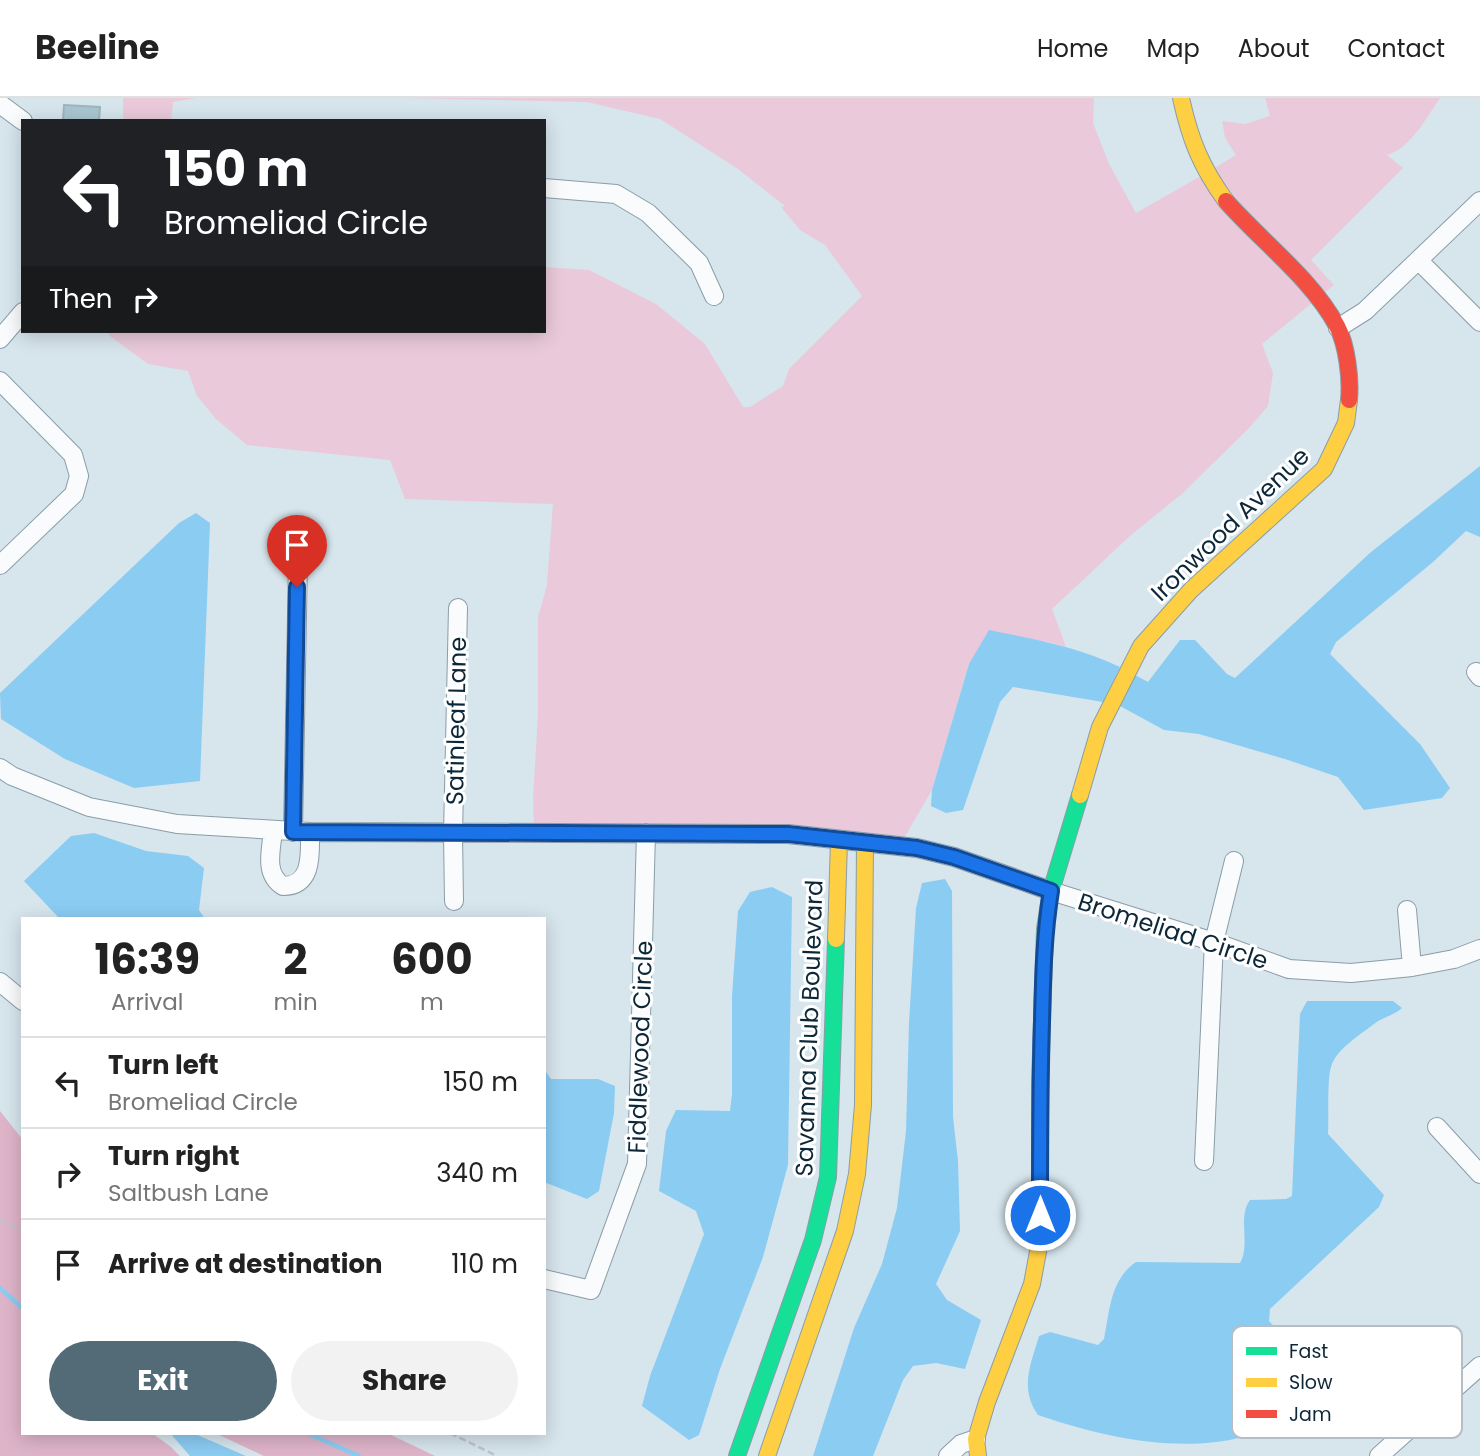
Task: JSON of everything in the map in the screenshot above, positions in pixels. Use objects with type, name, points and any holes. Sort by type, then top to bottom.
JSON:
[{"type":"street","name":"Ironwood Avenue","points":[[977,1447],[987,1402],[1032,1284],[1040,1241],[1040,1083],[1044,943],[1051,891],[1100,727],[1140,646],[1191,590],[1324,469],[1346,423],[1351,381],[1338,328],[1314,293],[1226,202],[1210,179],[1189,135],[1181,98]]},
{"type":"street","points":[[0,104],[21,120]]},
{"type":"street","points":[[546,188],[616,194],[648,213],[699,263],[715,296]]},
{"type":"street","points":[[1338,328],[1365,311],[1480,201]]},
{"type":"street","points":[[1419,261],[1480,322]]},
{"type":"street","points":[[0,339],[21,314]]},
{"type":"street","points":[[0,381],[73,454],[79,476],[74,494],[0,565]]},
{"type":"street","points":[[272,831],[270,870],[276,882],[283,887],[291,886],[305,876],[309,867],[301,832],[298,560]]},
{"type":"street","name":"Satinleaf Lane","points":[[454,901],[458,608]]},
{"type":"street","name":"Bromeliad Circle","points":[[4,777],[89,807],[177,824],[301,832],[788,834],[917,848],[954,857],[1289,969],[1351,974],[1454,959],[1480,949]]},
{"type":"street","name":"Fiddlewood Circle","points":[[546,1279],[591,1290],[637,1164],[646,833]]},
{"type":"street","name":"Savanna Club Boulevard","points":[[737,1456],[813,1240],[828,1177],[839,840]]},
{"type":"street","name":"Savanna Club Boulevard","points":[[767,1456],[845,1231],[857,1174],[863,1105],[865,842]]},
{"type":"street","points":[[1204,1161],[1214,942],[1234,861]]},
{"type":"street","points":[[1407,910],[1412,967]]},
{"type":"street","points":[[0,982],[21,998]]},
{"type":"street","points":[[1437,1127],[1480,1174]]},
{"type":"street","points":[[1462,1383],[1480,1366]]},
{"type":"street","points":[[1379,1456],[1400,1438]]},
{"type":"street","points":[[948,1456],[961,1444],[977,1447]]},
{"type":"path","points":[[0,1220],[21,1230]]},
{"type":"path","points":[[454,1435],[497,1456]]},
{"type":"shaded area","points":[[123,98],[196,98],[173,102],[171,119],[123,119]]},
{"type":"shaded area","points":[[402,98],[1094,98],[1093,123],[1109,164],[1136,213],[1199,177],[1312,303],[1262,344],[1273,373],[1268,406],[1183,493],[1131,535],[1052,609],[1066,647],[1045,641],[969,664],[932,790],[904,838],[765,828],[534,825],[538,617],[547,585],[553,504],[405,499],[390,460],[247,445],[216,419],[197,396],[188,371],[148,364],[108,333],[546,333],[546,267],[589,270],[656,304],[705,344],[743,407],[750,407],[783,386],[789,369],[862,296],[825,245],[800,230],[781,207],[785,206],[738,169],[660,119],[587,102]]},
{"type":"shaded area","points":[[1265,98],[1440,98],[1410,139],[1395,152],[1387,155],[1403,168],[1311,260],[1334,285],[1324,293],[1255,222],[1213,169],[1236,155],[1225,138],[1222,121],[1245,124],[1270,116]]},
{"type":"shaded area","points":[[0,1111],[21,1137],[21,1435],[155,1435],[180,1456],[0,1456]]},
{"type":"shaded area","points":[[219,1435],[391,1435],[435,1456],[264,1456]]},
{"type":"water","points":[[1480,466],[1480,537],[1466,531],[1433,562],[1336,642],[1330,654],[1420,744],[1450,788],[1442,798],[1364,810],[1338,777],[1199,734],[1164,730],[1120,706],[1135,675],[1148,682],[1180,640],[1195,640],[1227,674],[1235,678],[1371,552]]},
{"type":"water","points":[[196,513],[210,523],[200,781],[134,788],[65,759],[1,719],[0,693],[179,523]]},
{"type":"water","points":[[989,630],[1072,649],[1120,667],[1103,702],[1013,687],[1000,702],[963,810],[946,813],[931,806],[932,790],[969,664]]},
{"type":"water","points":[[94,833],[146,851],[188,856],[204,868],[199,910],[204,917],[58,917],[24,881],[71,836]]},
{"type":"water","points":[[945,879],[952,891],[953,1117],[958,1161],[960,1231],[936,1284],[947,1300],[981,1320],[965,1369],[936,1363],[913,1366],[903,1380],[873,1456],[813,1456],[854,1328],[882,1264],[897,1208],[906,1131],[916,908],[922,883]]},
{"type":"water","points":[[772,887],[792,897],[788,1165],[763,1257],[720,1369],[699,1435],[689,1440],[642,1406],[650,1376],[704,1234],[696,1211],[659,1191],[666,1131],[676,1110],[730,1111],[732,996],[738,911],[750,892]]},
{"type":"water","points":[[1307,1001],[1393,1001],[1402,1008],[1349,1043],[1334,1060],[1330,1073],[1328,1134],[1384,1195],[1379,1207],[1270,1309],[1269,1321],[1274,1326],[1232,1326],[1232,1438],[1235,1438],[1200,1443],[1144,1441],[1089,1430],[1038,1415],[1029,1395],[1028,1376],[1039,1336],[1050,1332],[1098,1345],[1104,1339],[1116,1287],[1127,1269],[1136,1262],[1240,1263],[1244,1248],[1244,1215],[1250,1200],[1286,1199],[1292,1196],[1300,1014]]},
{"type":"water","points":[[546,1072],[551,1079],[598,1079],[615,1086],[614,1113],[599,1191],[587,1199],[546,1183]]},
{"type":"water","points":[[172,1435],[198,1435],[246,1456],[190,1456]]},
{"type":"building","points":[[64,105],[100,107],[99,119],[63,119]]},
{"type":"waterway","points":[[0,1288],[21,1307]]},
{"type":"waterway","points":[[312,1435],[359,1456]]},
{"type":"traffic: fast","points":[[1040,1201],[1040,1083],[1045,929],[1051,891],[1080,795]]},
{"type":"traffic: fast","points":[[737,1456],[813,1240],[828,1177],[836,939]]},
{"type":"traffic: slow","points":[[1181,98],[1198,152],[1226,201]]},
{"type":"traffic: slow","points":[[1080,795],[1100,727],[1141,646],[1191,590],[1324,469],[1346,423],[1349,400]]},
{"type":"traffic: slow","points":[[836,939],[839,840]]},
{"type":"traffic: slow","points":[[767,1456],[845,1231],[857,1174],[863,1105],[865,842]]},
{"type":"traffic: slow","points":[[978,1456],[976,1439],[987,1402],[1032,1284],[1040,1241],[1040,1201]]},
{"type":"traffic: jam","points":[[1226,201],[1300,276],[1337,326],[1346,352],[1349,400]]},
{"type":"route","points":[[297,587],[293,832],[788,834],[917,848],[954,857],[1051,891],[1044,955],[1040,1215]]}]
